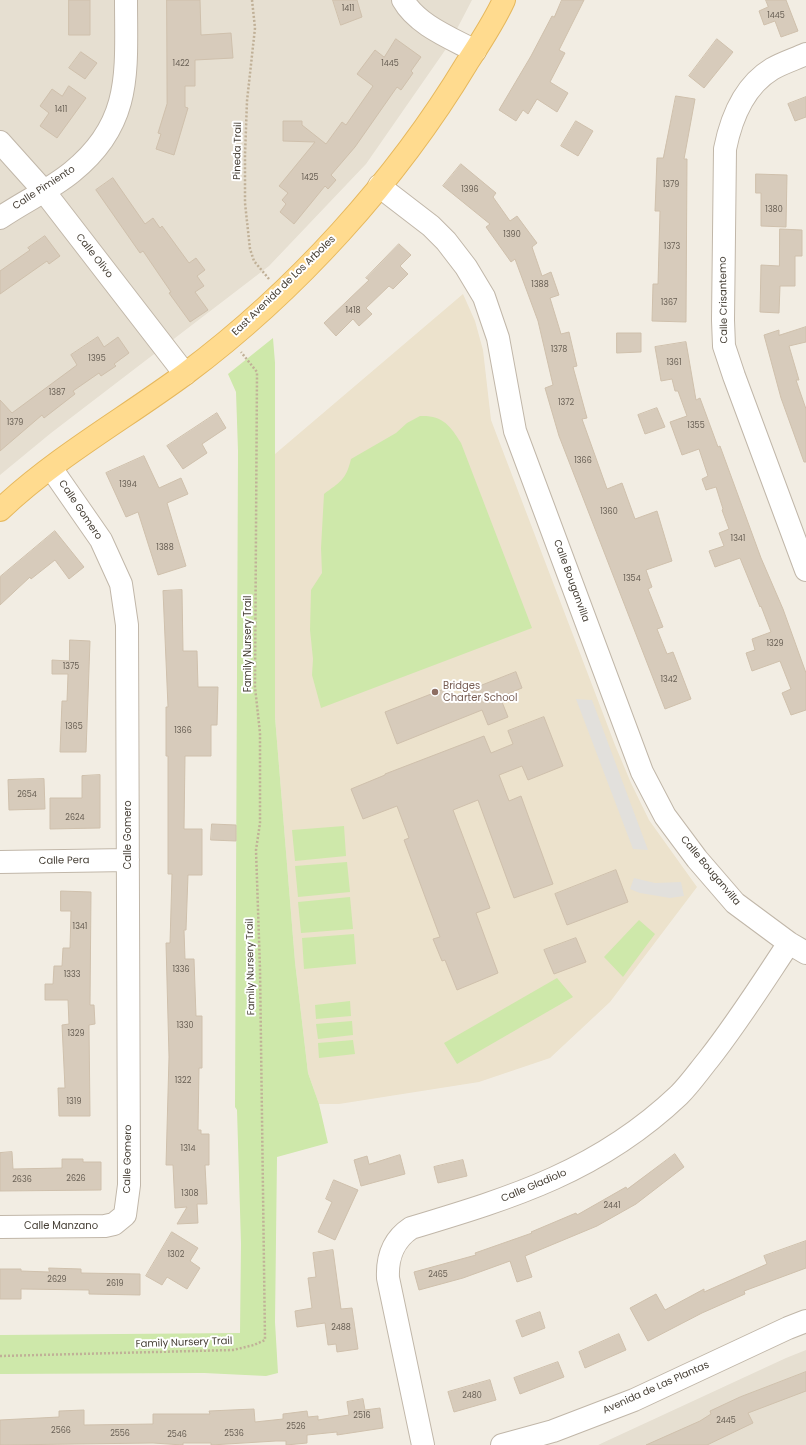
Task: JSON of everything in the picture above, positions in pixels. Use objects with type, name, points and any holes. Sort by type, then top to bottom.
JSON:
[{"type":"main road","name":"East Avenida de Los Arboles","points":[[0,510],[51,468],[185,374],[229,338],[315,259],[379,186],[431,120],[475,51],[504,0]]},
{"type":"street","name":"Calle Pimiento","points":[[0,218],[72,172],[95,151],[113,126],[121,102],[126,67],[126,0]]},
{"type":"street","points":[[403,0],[406,6],[429,25],[475,51]]},
{"type":"street","name":"Calle Crisantemo","points":[[806,54],[771,70],[751,87],[738,107],[729,128],[725,149],[723,320],[724,346],[806,570]]},
{"type":"street","name":"Calle Olivo","points":[[0,142],[44,190],[185,374]]},
{"type":"street","name":"Calle Bouganvilla","points":[[379,186],[431,226],[446,241],[466,266],[484,298],[498,338],[515,431],[642,772],[665,816],[697,859],[735,903],[797,948]]},
{"type":"street","name":"Calle Gomero","points":[[51,468],[101,540],[121,584],[127,625],[129,1185],[125,1215],[121,1220]]},
{"type":"street","name":"Calle Pera","points":[[0,862],[128,860]]},
{"type":"street","name":"Calle Gladiolo","points":[[423,1445],[388,1278],[387,1266],[394,1243],[402,1234],[411,1228],[484,1206],[550,1181],[592,1160],[646,1123],[680,1094],[696,1076],[797,948]]},
{"type":"street","name":"Calle Manzano","points":[[0,1227],[105,1226],[114,1224],[121,1220]]},
{"type":"street","name":"Avenida de Las Plantas","points":[[502,1445],[553,1431],[634,1400],[806,1321]]},
{"type":"path","name":"Pineda Trail","points":[[252,0],[255,28],[247,102],[244,155],[245,203],[250,250],[254,261],[280,292]]},
{"type":"path","name":"Family Nursery Trail","points":[[0,1356],[234,1350],[254,1345],[265,1340],[260,969],[256,850],[260,823],[260,733],[255,686],[258,372],[229,338]]},
{"type":"shaded area","points":[[0,0],[472,0],[448,46],[366,164],[269,266],[51,433],[0,475]]},
{"type":"shaded area","name":"Bridges Charter School","points":[[463,294],[475,321],[483,350],[491,420],[615,745],[649,820],[697,887],[610,1002],[550,1058],[479,1082],[339,1104],[319,1104],[308,1073],[295,962],[275,717],[275,454]]},
{"type":"shaded area","points":[[576,699],[592,700],[648,850],[633,849]]},
{"type":"shaded area","points":[[634,878],[655,883],[681,882],[684,896],[670,898],[640,893],[630,889]]},
{"type":"shaded area","points":[[806,1350],[806,1445],[598,1445],[786,1358]]},
{"type":"green space","points":[[273,338],[275,363],[275,717],[295,962],[308,1073],[319,1104],[328,1143],[277,1157],[275,1322],[278,1373],[266,1376],[204,1373],[0,1374],[0,1335],[240,1333],[241,1244],[237,1110],[235,1107],[238,451],[236,392],[228,374]]},
{"type":"green space","points":[[420,416],[434,417],[445,422],[461,443],[532,628],[321,708],[312,675],[313,659],[310,630],[311,590],[322,573],[321,548],[324,494],[342,480],[347,472],[351,459],[396,433],[407,423]]},
{"type":"green space","points":[[344,826],[346,856],[295,861],[292,830]]},
{"type":"green space","points":[[347,862],[350,892],[298,897],[295,866]]},
{"type":"green space","points":[[350,897],[353,929],[301,933],[298,902]]},
{"type":"green space","points":[[639,920],[655,934],[623,977],[604,957]]},
{"type":"green space","points":[[354,934],[356,964],[304,969],[302,938]]},
{"type":"green space","points":[[557,978],[573,997],[457,1064],[444,1043]]},
{"type":"green space","points":[[350,1001],[351,1016],[316,1019],[315,1005]]},
{"type":"green space","points":[[352,1021],[353,1035],[318,1039],[316,1024]]},
{"type":"green space","points":[[353,1040],[355,1054],[319,1058],[318,1043]]},
{"type":"building","points":[[69,0],[90,0],[90,35],[69,35]]},
{"type":"building","points":[[167,0],[200,0],[201,35],[231,33],[233,58],[195,60],[195,86],[185,86],[185,107],[188,108],[174,155],[156,149],[161,134],[158,133],[167,104]]},
{"type":"building","points":[[333,0],[357,0],[362,17],[341,25]]},
{"type":"building","points":[[562,0],[584,0],[559,50],[565,53],[550,82],[568,93],[557,112],[537,99],[528,114],[523,110],[516,121],[499,110],[531,56],[552,16],[554,17]]},
{"type":"building","points":[[766,0],[786,0],[798,31],[781,37],[775,21],[764,25],[759,11],[768,7]]},
{"type":"building","points":[[396,39],[421,57],[411,71],[413,73],[401,90],[397,87],[355,147],[331,175],[336,180],[328,189],[325,186],[294,224],[280,212],[286,204],[282,200],[288,193],[279,186],[315,142],[283,141],[283,121],[302,121],[302,125],[326,144],[342,122],[346,125],[373,86],[357,74],[375,50],[384,57]]},
{"type":"building","points":[[717,39],[733,52],[704,88],[689,76]]},
{"type":"building","points":[[81,52],[97,63],[85,79],[69,68]]},
{"type":"building","points":[[69,86],[86,98],[57,138],[40,126],[49,113],[40,106],[52,89],[62,96]]},
{"type":"building","points":[[676,96],[695,99],[684,159],[687,159],[686,322],[652,321],[653,284],[658,284],[660,211],[655,211],[657,158],[663,158]]},
{"type":"building","points":[[806,97],[806,117],[795,121],[788,104]]},
{"type":"building","points":[[576,121],[593,131],[578,156],[561,146]]},
{"type":"building","points":[[461,164],[496,193],[493,197],[510,221],[517,216],[537,243],[532,247],[542,276],[551,272],[559,295],[550,298],[561,334],[569,332],[577,366],[573,367],[587,418],[582,419],[607,489],[622,483],[635,519],[657,511],[672,561],[646,570],[652,587],[648,589],[663,627],[657,629],[667,654],[673,652],[691,699],[665,709],[559,436],[545,388],[553,385],[538,321],[515,259],[511,262],[486,227],[490,224],[443,186]]},
{"type":"building","points":[[756,174],[787,175],[786,227],[761,226],[761,193],[756,193]]},
{"type":"building","points":[[113,178],[145,224],[153,218],[160,228],[162,226],[189,263],[196,258],[205,270],[197,276],[204,286],[195,292],[208,310],[190,322],[169,293],[171,292],[143,251],[140,253],[96,190]]},
{"type":"building","points":[[780,229],[802,230],[802,256],[795,256],[795,286],[780,286],[779,313],[760,312],[761,265],[779,266]]},
{"type":"building","points":[[45,236],[60,256],[49,264],[47,261],[0,294],[0,271],[30,250],[28,248]]},
{"type":"building","points":[[399,244],[411,255],[400,266],[408,274],[393,289],[389,286],[366,308],[372,314],[359,326],[353,319],[336,336],[324,323],[369,280],[366,278]]},
{"type":"building","points":[[806,327],[806,342],[789,346],[799,380],[796,380],[806,409],[806,462],[804,462],[781,398],[764,335],[779,330],[779,335]]},
{"type":"building","points":[[617,333],[641,333],[641,352],[617,353]]},
{"type":"building","points":[[98,337],[104,347],[118,337],[129,353],[114,364],[116,366],[101,376],[99,373],[73,391],[75,394],[44,418],[42,415],[0,451],[0,400],[12,413],[77,365],[71,355]]},
{"type":"building","points":[[686,342],[696,400],[700,398],[718,447],[720,446],[761,558],[783,609],[806,673],[806,710],[791,715],[782,693],[791,689],[780,661],[752,671],[746,653],[755,650],[752,639],[771,632],[740,558],[715,567],[709,551],[724,546],[719,533],[729,529],[722,510],[723,509],[716,487],[706,490],[702,479],[708,476],[699,449],[682,455],[670,422],[687,416],[678,391],[675,391],[672,379],[661,381],[655,347]]},
{"type":"building","points":[[657,408],[665,427],[645,434],[638,415]]},
{"type":"building","points":[[217,413],[226,428],[202,444],[207,453],[183,469],[167,446]]},
{"type":"building","points":[[144,456],[159,488],[181,478],[188,494],[167,503],[186,566],[158,575],[138,512],[126,517],[106,473]]},
{"type":"building","points":[[55,531],[84,567],[69,579],[55,560],[31,579],[30,577],[0,605],[0,577]]},
{"type":"building","points":[[182,590],[183,651],[197,651],[198,687],[218,687],[217,725],[211,725],[211,756],[185,756],[184,829],[202,829],[202,875],[188,875],[186,930],[184,930],[185,959],[194,959],[196,1016],[202,1016],[202,1068],[199,1068],[198,1130],[201,1130],[201,1134],[209,1134],[209,1165],[205,1165],[207,1204],[197,1204],[198,1223],[177,1224],[187,1207],[175,1208],[173,1165],[166,1165],[169,1057],[166,943],[170,943],[172,874],[168,874],[168,756],[166,756],[166,707],[168,707],[163,591]]},
{"type":"building","points":[[70,640],[90,641],[86,752],[60,752],[62,701],[67,701],[68,674],[52,674],[52,660],[69,661]]},
{"type":"building","points":[[516,672],[522,688],[500,697],[508,717],[488,725],[482,710],[397,744],[385,712],[449,687],[453,696]]},
{"type":"building","points":[[544,717],[563,766],[528,780],[522,766],[499,775],[509,801],[521,796],[553,884],[514,898],[478,800],[453,810],[490,908],[476,913],[498,973],[457,990],[445,960],[442,961],[433,939],[440,937],[404,840],[409,838],[397,806],[363,819],[351,789],[385,774],[484,736],[491,753],[513,744],[508,731]]},
{"type":"building","points":[[100,775],[100,828],[50,829],[50,798],[82,798],[82,776]]},
{"type":"building","points":[[44,779],[45,809],[9,810],[8,780]]},
{"type":"building","points":[[212,824],[236,825],[236,841],[211,840]]},
{"type":"building","points":[[616,870],[628,902],[567,925],[555,894]]},
{"type":"building","points":[[61,891],[91,892],[90,1005],[94,1005],[95,1024],[89,1025],[90,1116],[59,1116],[58,1088],[65,1088],[62,1025],[69,1024],[68,1000],[45,1000],[45,984],[53,984],[54,966],[62,966],[63,948],[70,948],[71,911],[61,911]]},
{"type":"building","points":[[576,938],[586,962],[554,974],[544,950]]},
{"type":"building","points":[[12,1152],[13,1169],[62,1168],[62,1159],[83,1159],[83,1162],[101,1162],[101,1190],[0,1191],[0,1153]]},
{"type":"building","points":[[675,1154],[684,1167],[636,1204],[597,1226],[525,1256],[532,1277],[517,1282],[510,1261],[463,1278],[419,1290],[414,1272],[476,1255],[475,1253],[532,1233],[531,1232],[576,1213],[577,1215],[626,1187],[627,1189]]},
{"type":"building","points":[[400,1155],[405,1174],[361,1186],[354,1160],[367,1156],[369,1164]]},
{"type":"building","points":[[463,1160],[467,1176],[438,1183],[434,1167]]},
{"type":"building","points":[[334,1180],[358,1190],[335,1240],[318,1232],[332,1202],[326,1199]]},
{"type":"building","points":[[172,1232],[198,1248],[190,1261],[200,1268],[187,1289],[167,1277],[162,1285],[146,1276]]},
{"type":"building","points":[[806,1241],[806,1268],[744,1291],[745,1294],[702,1313],[648,1341],[630,1308],[656,1294],[665,1310],[704,1289],[704,1292],[767,1264],[764,1256]]},
{"type":"building","points":[[333,1250],[341,1309],[352,1308],[358,1349],[337,1352],[336,1344],[328,1345],[325,1323],[297,1327],[295,1311],[312,1308],[308,1278],[316,1277],[313,1253]]},
{"type":"building","points":[[49,1268],[81,1269],[81,1273],[140,1274],[140,1295],[89,1294],[89,1290],[21,1289],[21,1299],[0,1299],[0,1269],[21,1269],[21,1271],[49,1272]]},
{"type":"building","points":[[540,1312],[545,1328],[522,1337],[516,1321]]},
{"type":"building","points":[[619,1334],[626,1350],[585,1368],[579,1352]]},
{"type":"building","points":[[558,1362],[564,1377],[520,1394],[514,1378]]},
{"type":"building","points":[[806,1372],[806,1391],[748,1413],[753,1423],[707,1445],[646,1445],[700,1421],[711,1414],[710,1411],[740,1397]]},
{"type":"building","points":[[490,1380],[496,1400],[454,1412],[448,1392]]},
{"type":"building","points":[[363,1399],[365,1410],[380,1408],[383,1428],[337,1435],[337,1432],[307,1435],[307,1443],[286,1445],[286,1441],[276,1441],[211,1445],[211,1443],[183,1443],[183,1445],[153,1443],[0,1445],[0,1420],[59,1417],[59,1411],[84,1410],[84,1425],[153,1424],[153,1414],[210,1414],[209,1411],[254,1409],[255,1422],[283,1419],[283,1414],[307,1411],[308,1417],[318,1416],[318,1420],[349,1415],[347,1402]]},
{"type":"place","name":"Bridges Charter School","points":[[435,692]]}]
